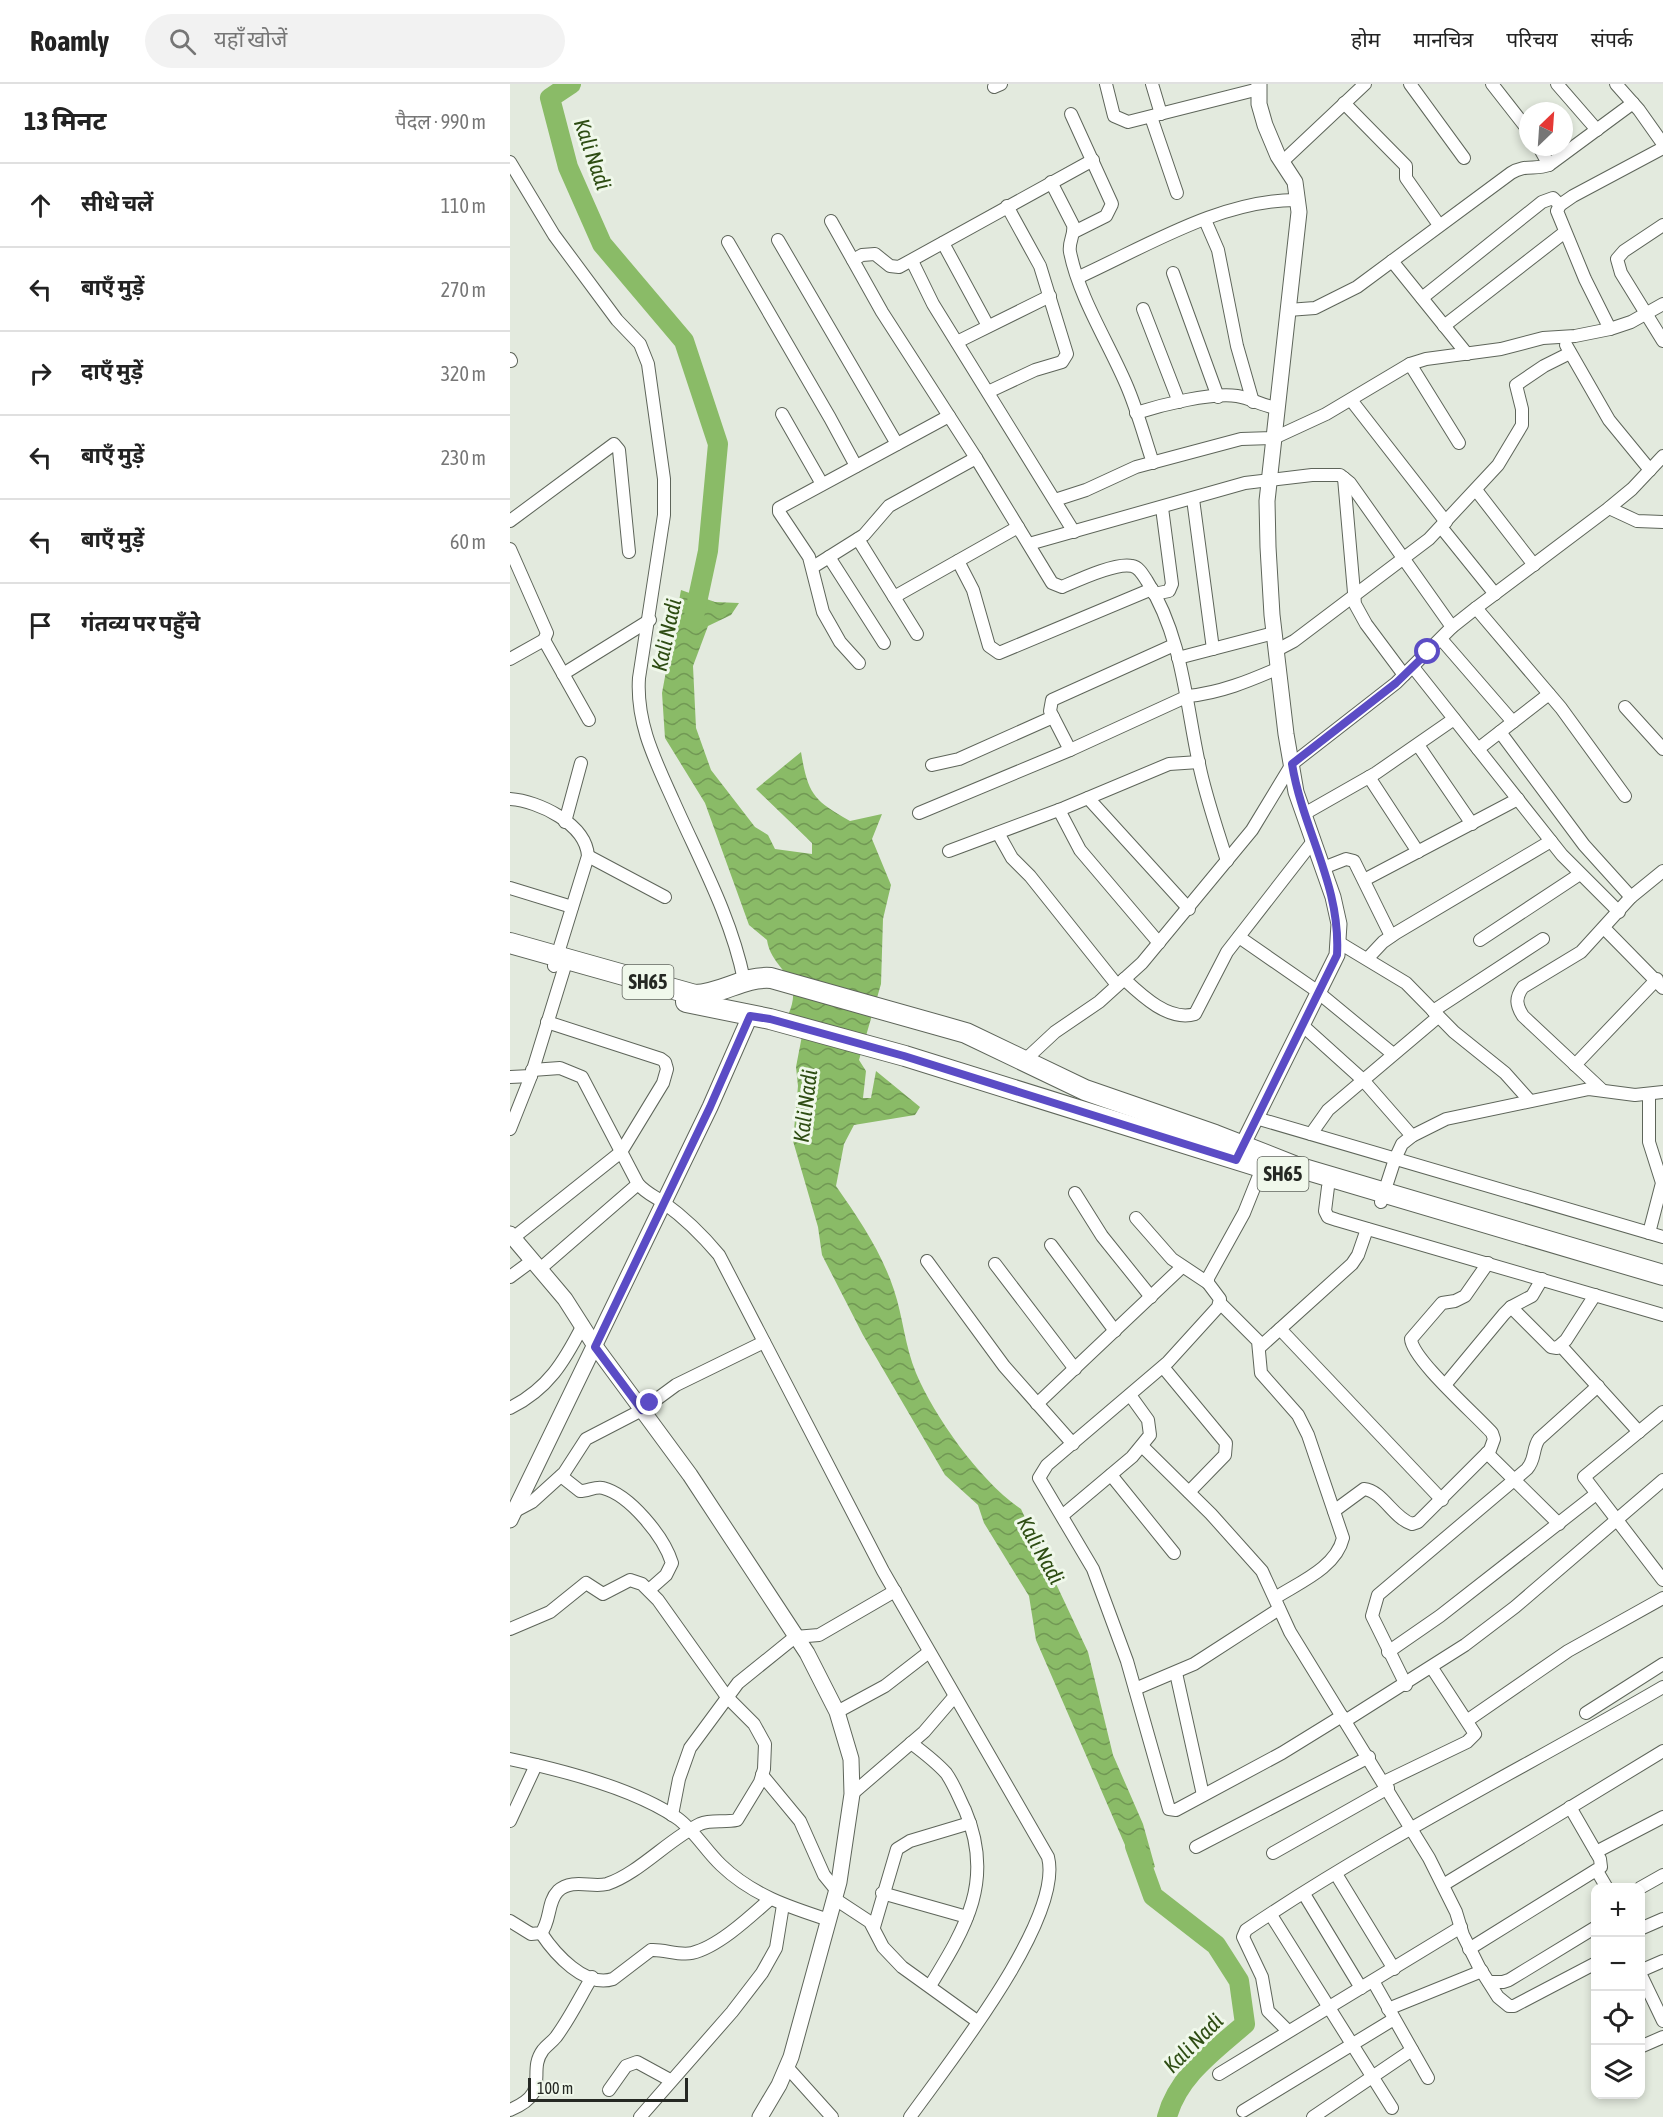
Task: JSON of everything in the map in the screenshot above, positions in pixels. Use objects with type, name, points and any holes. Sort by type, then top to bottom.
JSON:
[{"type":"main road","name":"SH65","points":[[510,942],[558,964],[703,1006],[770,1019],[1239,1153],[1294,1166],[1382,1198],[1663,1284]]},
{"type":"main road","name":"SH65","points":[[510,953],[695,995],[719,992],[744,980],[758,977],[786,980],[942,1024],[1026,1059],[1086,1090],[1239,1153],[1262,1167],[1328,1187],[1382,1198],[1663,1275]]},
{"type":"street","points":[[1106,84],[1114,116],[1128,122],[1259,86],[1259,104],[1265,125],[1282,162],[1295,182],[1298,200],[1297,241],[1266,501],[1268,547],[1275,633],[1292,764],[1304,814],[1337,915],[1338,942],[1337,955],[1239,1153]]},
{"type":"street","points":[[1152,84],[1156,115],[1177,193]]},
{"type":"street","points":[[1282,162],[1365,84]]},
{"type":"street","points":[[1410,84],[1464,158]]},
{"type":"street","points":[[1492,84],[1519,118]]},
{"type":"street","points":[[1557,84],[1597,130]]},
{"type":"street","points":[[1560,205],[1663,146],[1633,103],[1616,84]]},
{"type":"street","points":[[1344,103],[1406,166],[1406,178],[1439,225]]},
{"type":"street","points":[[1288,310],[1323,306],[1357,287],[1519,168],[1550,165],[1633,103]]},
{"type":"street","points":[[1071,114],[1112,204],[1106,216],[1074,232]]},
{"type":"street","points":[[1544,156],[1550,165]]},
{"type":"street","points":[[853,260],[862,255],[876,254],[894,268],[912,261],[1093,160]]},
{"type":"street","points":[[510,162],[554,235],[617,320],[645,352],[665,495],[663,539],[639,678],[638,698],[641,719],[657,765],[736,940],[744,980]]},
{"type":"street","points":[[1051,182],[1074,232],[1070,250],[1079,277],[1136,412],[1153,463]]},
{"type":"street","points":[[1422,298],[1542,202],[1553,198],[1560,205]]},
{"type":"street","points":[[1079,277],[1233,208],[1263,201],[1298,200]]},
{"type":"street","points":[[1560,205],[1558,218],[1610,329]]},
{"type":"street","points":[[988,392],[1065,359],[1065,346],[1050,296],[1030,244],[1007,206]]},
{"type":"street","points":[[1205,220],[1218,250],[1237,346],[1253,402]]},
{"type":"street","points":[[831,221],[948,416],[1056,586],[1131,565],[1139,569],[1153,592],[1178,658],[1188,696],[1199,762],[1227,861]]},
{"type":"street","points":[[1663,225],[1620,254],[1617,259],[1621,273],[1663,341]]},
{"type":"street","points":[[1444,326],[1565,232]]},
{"type":"street","points":[[778,240],[897,444]]},
{"type":"street","points":[[728,242],[856,466]]},
{"type":"street","points":[[943,243],[988,326]]},
{"type":"street","points":[[912,261],[933,304],[1074,532]]},
{"type":"street","points":[[1392,261],[1467,354]]},
{"type":"street","points":[[1173,273],[1218,397]]},
{"type":"street","points":[[957,342],[1050,296]]},
{"type":"street","points":[[1055,500],[1086,490],[1127,470],[1242,439],[1274,438],[1307,424],[1351,400],[1387,375],[1410,364],[1610,329],[1647,314],[1663,304]]},
{"type":"street","points":[[1143,309],[1179,402]]},
{"type":"street","points":[[1561,336],[1609,420],[1650,470]]},
{"type":"street","points":[[1277,650],[1294,641],[1404,559],[1444,525],[1498,465],[1522,425],[1522,409],[1516,385],[1570,352]]},
{"type":"street","points":[[1410,364],[1459,443]]},
{"type":"street","points":[[1136,412],[1161,404],[1234,396],[1277,408]]},
{"type":"street","points":[[1351,400],[1495,594]]},
{"type":"street","points":[[782,414],[822,484]]},
{"type":"street","points":[[860,663],[840,642],[823,612],[813,567],[805,547],[779,512],[786,502],[948,416]]},
{"type":"street","points":[[510,521],[614,444],[619,450],[630,552]]},
{"type":"street","points":[[1026,1059],[1055,1032],[1099,1002],[1159,943],[1227,861],[1271,801],[1292,764],[1408,671],[1452,627],[1609,508],[1663,456]]},
{"type":"street","points":[[813,567],[858,540],[889,506],[976,458]]},
{"type":"street","points":[[1029,544],[1193,500],[1245,483],[1326,474],[1344,477],[1452,627]]},
{"type":"street","points":[[1344,477],[1354,595],[1362,617],[1408,671],[1454,719],[1551,842],[1618,912]]},
{"type":"street","points":[[1476,490],[1534,565]]},
{"type":"street","points":[[1193,500],[1213,649]]},
{"type":"street","points":[[958,561],[973,590],[989,646],[999,653],[1153,592],[1169,591],[1172,584],[1162,508]]},
{"type":"street","points":[[1609,508],[1637,521],[1663,522]]},
{"type":"street","points":[[894,597],[1018,527]]},
{"type":"street","points":[[858,540],[917,634]]},
{"type":"street","points":[[510,549],[546,629],[544,640],[589,720]]},
{"type":"street","points":[[829,557],[884,643]]},
{"type":"street","points":[[1476,608],[1549,694],[1625,796]]},
{"type":"street","points":[[563,674],[650,620]]},
{"type":"street","points":[[1178,658],[1275,633]]},
{"type":"street","points":[[1441,639],[1514,722]]},
{"type":"street","points":[[510,659],[544,640]]},
{"type":"street","points":[[1070,750],[1053,717],[1049,705],[1052,700],[1174,645]]},
{"type":"street","points":[[919,813],[1070,750],[1188,696],[1208,694],[1235,686],[1279,668]]},
{"type":"street","points":[[1478,749],[1549,694]]},
{"type":"street","points":[[1625,707],[1663,748]]},
{"type":"street","points":[[932,765],[958,759],[1053,717]]},
{"type":"street","points":[[1304,814],[1369,777],[1454,719]]},
{"type":"street","points":[[1500,732],[1584,845],[1631,897]]},
{"type":"street","points":[[1418,745],[1472,824]]},
{"type":"street","points":[[566,822],[581,762]]},
{"type":"street","points":[[949,851],[1059,810],[1175,762],[1199,762]]},
{"type":"street","points":[[1369,777],[1418,852]]},
{"type":"street","points":[[1088,798],[1189,909]]},
{"type":"street","points":[[510,799],[536,805],[566,822],[583,837],[588,856],[558,964],[548,1022],[532,1073],[510,1129]]},
{"type":"street","points":[[1364,880],[1518,799]]},
{"type":"street","points":[[1059,810],[1080,850],[1159,943]]},
{"type":"street","points":[[998,833],[1012,858],[1121,982],[1155,1004],[1181,1016],[1195,1014],[1201,1008],[1221,962],[1314,840]]},
{"type":"street","points":[[1368,958],[1391,936],[1551,842]]},
{"type":"street","points":[[588,856],[665,897]]},
{"type":"street","points":[[1323,868],[1350,859],[1359,868],[1391,936]]},
{"type":"street","points":[[1601,1089],[1523,1016],[1516,1002],[1518,994],[1523,987],[1581,952],[1631,897],[1663,871]]},
{"type":"street","points":[[1480,940],[1580,874]]},
{"type":"street","points":[[510,888],[572,907]]},
{"type":"street","points":[[1575,1065],[1660,983],[1604,928]]},
{"type":"street","points":[[1239,937],[1318,993],[1393,1054]]},
{"type":"street","points":[[1311,1134],[1328,1110],[1436,1014],[1543,939]]},
{"type":"street","points":[[1338,942],[1406,983],[1436,1014],[1505,1073],[1530,1101]]},
{"type":"street","points":[[513,1515],[664,1203],[750,1016]]},
{"type":"street","points":[[548,1022],[665,1062],[667,1069],[663,1083],[621,1152],[512,1236],[537,1264],[690,1475],[825,1684],[837,1712],[851,1759],[852,1794],[836,1895],[806,2010],[787,2067],[760,2117]]},
{"type":"street","points":[[1302,1025],[1363,1080],[1412,1136]]},
{"type":"street","points":[[510,1077],[560,1068],[582,1077],[638,1184],[646,1193],[664,1203],[691,1225],[719,1255],[894,1591],[1048,1857],[1051,1869],[1049,1887],[1031,1931],[1002,1984],[910,2117]]},
{"type":"street","points":[[1382,1198],[1402,1144],[1412,1136],[1446,1119],[1568,1092],[1601,1089],[1649,1095],[1663,1092]]},
{"type":"street","points":[[1649,1095],[1649,1142],[1662,1174],[1661,1190],[1649,1233]]},
{"type":"street","points":[[1256,1118],[1663,1237]]},
{"type":"street","points":[[1208,1283],[1210,1273],[1244,1212],[1262,1167]]},
{"type":"street","points":[[510,1277],[537,1264],[638,1184]]},
{"type":"street","points":[[1328,1187],[1324,1211],[1328,1217],[1663,1315]]},
{"type":"street","points":[[1075,1192],[1102,1236],[1151,1297]]},
{"type":"street","points":[[1135,1689],[1176,1673],[1277,1604],[1323,1568],[1335,1554],[1343,1538],[1315,1452],[1298,1415],[1261,1374],[1260,1347],[1253,1333],[1220,1303],[1208,1283],[1182,1267],[1136,1218]]},
{"type":"street","points":[[1260,1347],[1352,1264],[1368,1229]]},
{"type":"street","points":[[1050,1245],[1115,1330]]},
{"type":"street","points":[[927,1261],[1004,1366],[1073,1444]]},
{"type":"street","points":[[1334,1511],[1364,1489],[1370,1490],[1397,1516],[1412,1524],[1418,1522],[1442,1500],[1493,1444],[1492,1433],[1415,1351],[1411,1339],[1442,1303],[1455,1301],[1465,1296],[1488,1263]]},
{"type":"street","points":[[995,1264],[1075,1369]]},
{"type":"street","points":[[1037,1404],[1182,1267]]},
{"type":"street","points":[[1446,1385],[1511,1307],[1532,1296],[1542,1279]]},
{"type":"street","points":[[1561,1346],[1595,1295]]},
{"type":"street","points":[[1220,1303],[1163,1367],[1047,1465],[1040,1478],[1093,1569],[1135,1689],[1169,1809],[1176,1810],[1406,1685],[1432,1668],[1515,1607],[1663,1480]]},
{"type":"street","points":[[1511,1307],[1551,1347],[1561,1346]]},
{"type":"street","points":[[510,1408],[527,1399],[554,1377],[583,1326]]},
{"type":"street","points":[[1280,1329],[1442,1500]]},
{"type":"street","points":[[513,1515],[561,1476],[586,1439],[642,1410],[676,1385],[764,1342]]},
{"type":"street","points":[[1561,1346],[1639,1432]]},
{"type":"street","points":[[1163,1367],[1226,1443],[1225,1455],[1189,1492]]},
{"type":"street","points":[[1406,1685],[1372,1616],[1378,1595],[1533,1463],[1539,1439],[1598,1386]]},
{"type":"street","points":[[1063,1515],[1111,1475],[1142,1446],[1150,1435],[1151,1429],[1130,1395]]},
{"type":"street","points":[[1663,1412],[1586,1473],[1586,1481],[1596,1494],[1659,1566],[1663,1580]]},
{"type":"street","points":[[1142,1446],[1189,1492],[1256,1564],[1290,1632],[1411,1827],[1443,1885],[1469,1949],[1504,2003],[1514,2006],[1591,1966]]},
{"type":"street","points":[[1487,1453],[1559,1524]]},
{"type":"street","points":[[1111,1475],[1174,1553]]},
{"type":"street","points":[[561,1476],[580,1491],[597,1487],[615,1492],[639,1511],[672,1563],[666,1575],[649,1590]]},
{"type":"street","points":[[1388,1652],[1440,1616],[1596,1494]]},
{"type":"street","points":[[510,1629],[550,1612],[586,1583],[603,1594],[630,1580],[649,1590],[727,1697],[754,1724],[765,1744],[762,1775],[745,1811],[737,1820],[709,1821],[689,1831],[607,1884],[577,1883],[562,1888],[553,1898],[547,1923],[541,1933]]},
{"type":"street","points":[[672,1815],[679,1779],[690,1748],[727,1697],[752,1670],[795,1637],[819,1635],[894,1591]]},
{"type":"street","points":[[1468,1720],[1568,1651],[1663,1598]]},
{"type":"street","points":[[837,1712],[885,1686],[929,1652]]},
{"type":"street","points":[[1586,1713],[1663,1664]]},
{"type":"street","points":[[1273,1853],[1386,1785],[1467,1742],[1474,1734],[1468,1720],[1432,1668]]},
{"type":"street","points":[[1176,1673],[1203,1795]]},
{"type":"street","points":[[1288,2031],[1268,2011],[1262,1977],[1243,1936],[1246,1930],[1411,1827],[1481,1791],[1663,1687]]},
{"type":"street","points":[[852,1794],[911,1743],[954,1697]]},
{"type":"street","points":[[911,1743],[946,1774],[970,1823],[979,1863],[976,1885],[967,1917],[956,1942],[930,1986]]},
{"type":"street","points":[[1443,1885],[1663,1751]]},
{"type":"street","points":[[1196,1847],[1369,1757]]},
{"type":"street","points":[[510,1759],[577,1775],[639,1798],[672,1815],[733,1876],[769,1900],[829,1920]]},
{"type":"street","points":[[510,1821],[536,1765]]},
{"type":"street","points":[[762,1775],[800,1821],[824,1875],[836,1895],[874,1927],[883,1947],[891,1956],[977,2021]]},
{"type":"street","points":[[1469,1949],[1597,1871],[1602,1863],[1570,1807]]},
{"type":"street","points":[[1596,1852],[1663,1817]]},
{"type":"street","points":[[874,1927],[893,1857],[903,1843],[970,1823]]},
{"type":"street","points":[[1597,1871],[1604,1883]]},
{"type":"street","points":[[1336,1874],[1394,1969]]},
{"type":"street","points":[[1645,1884],[1663,1875]]},
{"type":"street","points":[[882,1893],[967,1917]]},
{"type":"street","points":[[1304,1894],[1361,1988]]},
{"type":"street","points":[[541,1933],[564,1960],[592,1977],[606,1981],[613,1979],[651,1950],[691,1953],[701,1950],[740,1925],[769,1900]]},
{"type":"street","points":[[640,2117],[670,2080],[732,2012],[762,1973],[776,1948],[783,1905]]},
{"type":"street","points":[[1271,1915],[1392,2108]]},
{"type":"street","points":[[1645,1927],[1663,1919]]},
{"type":"street","points":[[510,1921],[531,1934],[541,1933]]},
{"type":"street","points":[[1219,2074],[1461,1927]]},
{"type":"street","points":[[1243,2111],[1351,2043],[1391,2014],[1485,1976],[1503,1982],[1509,1980],[1591,1930]]},
{"type":"street","points":[[1645,1970],[1663,1961]]},
{"type":"street","points":[[510,2110],[523,2103],[533,2093],[537,2086],[539,2057],[556,2037],[592,1977]]},
{"type":"street","points":[[1373,1981],[1428,2078]]},
{"type":"street","points":[[1645,1981],[1663,2020]]},
{"type":"street","points":[[1645,2045],[1663,2037]]},
{"type":"street","points":[[1313,2117],[1412,2050]]},
{"type":"street","points":[[609,2090],[626,2066],[637,2062],[670,2080]]},
{"type":"street","points":[[787,2067],[832,2117]]},
{"type":"water","points":[[681,590],[715,602],[739,603],[731,615],[708,626],[693,666],[696,728],[711,770],[755,827],[768,835],[775,849],[812,854],[812,843],[756,789],[801,752],[806,778],[820,801],[850,821],[882,814],[872,839],[891,885],[883,919],[881,984],[859,1060],[866,1071],[863,1098],[871,1098],[876,1071],[920,1107],[915,1115],[854,1125],[844,1144],[836,1186],[883,1262],[897,1300],[912,1363],[924,1391],[947,1429],[975,1466],[990,1483],[1021,1509],[1088,1652],[1113,1755],[1143,1824],[1155,1867],[1138,1875],[1036,1640],[1029,1596],[984,1523],[978,1505],[945,1475],[863,1335],[822,1255],[818,1227],[793,1141],[798,1086],[796,1067],[805,1020],[788,1015],[793,991],[790,982],[774,959],[767,940],[749,925],[705,803],[665,738],[662,693]]},
{"type":"waterway","name":"Kali Nadi","points":[[571,84],[550,98],[568,167],[602,244],[684,341],[718,444],[708,551],[693,621]]},
{"type":"waterway","name":"Kali Nadi","points":[[1135,1846],[1153,1896],[1216,1945],[1239,1981],[1245,2024],[1198,2065],[1179,2089],[1167,2117]]},
{"type":"route","points":[[650,1403],[642,1410],[595,1347],[710,1107],[750,1016],[770,1019],[904,1056],[1236,1160],[1337,955],[1339,924],[1333,897],[1296,792],[1292,764],[1396,683],[1428,652]]}]
